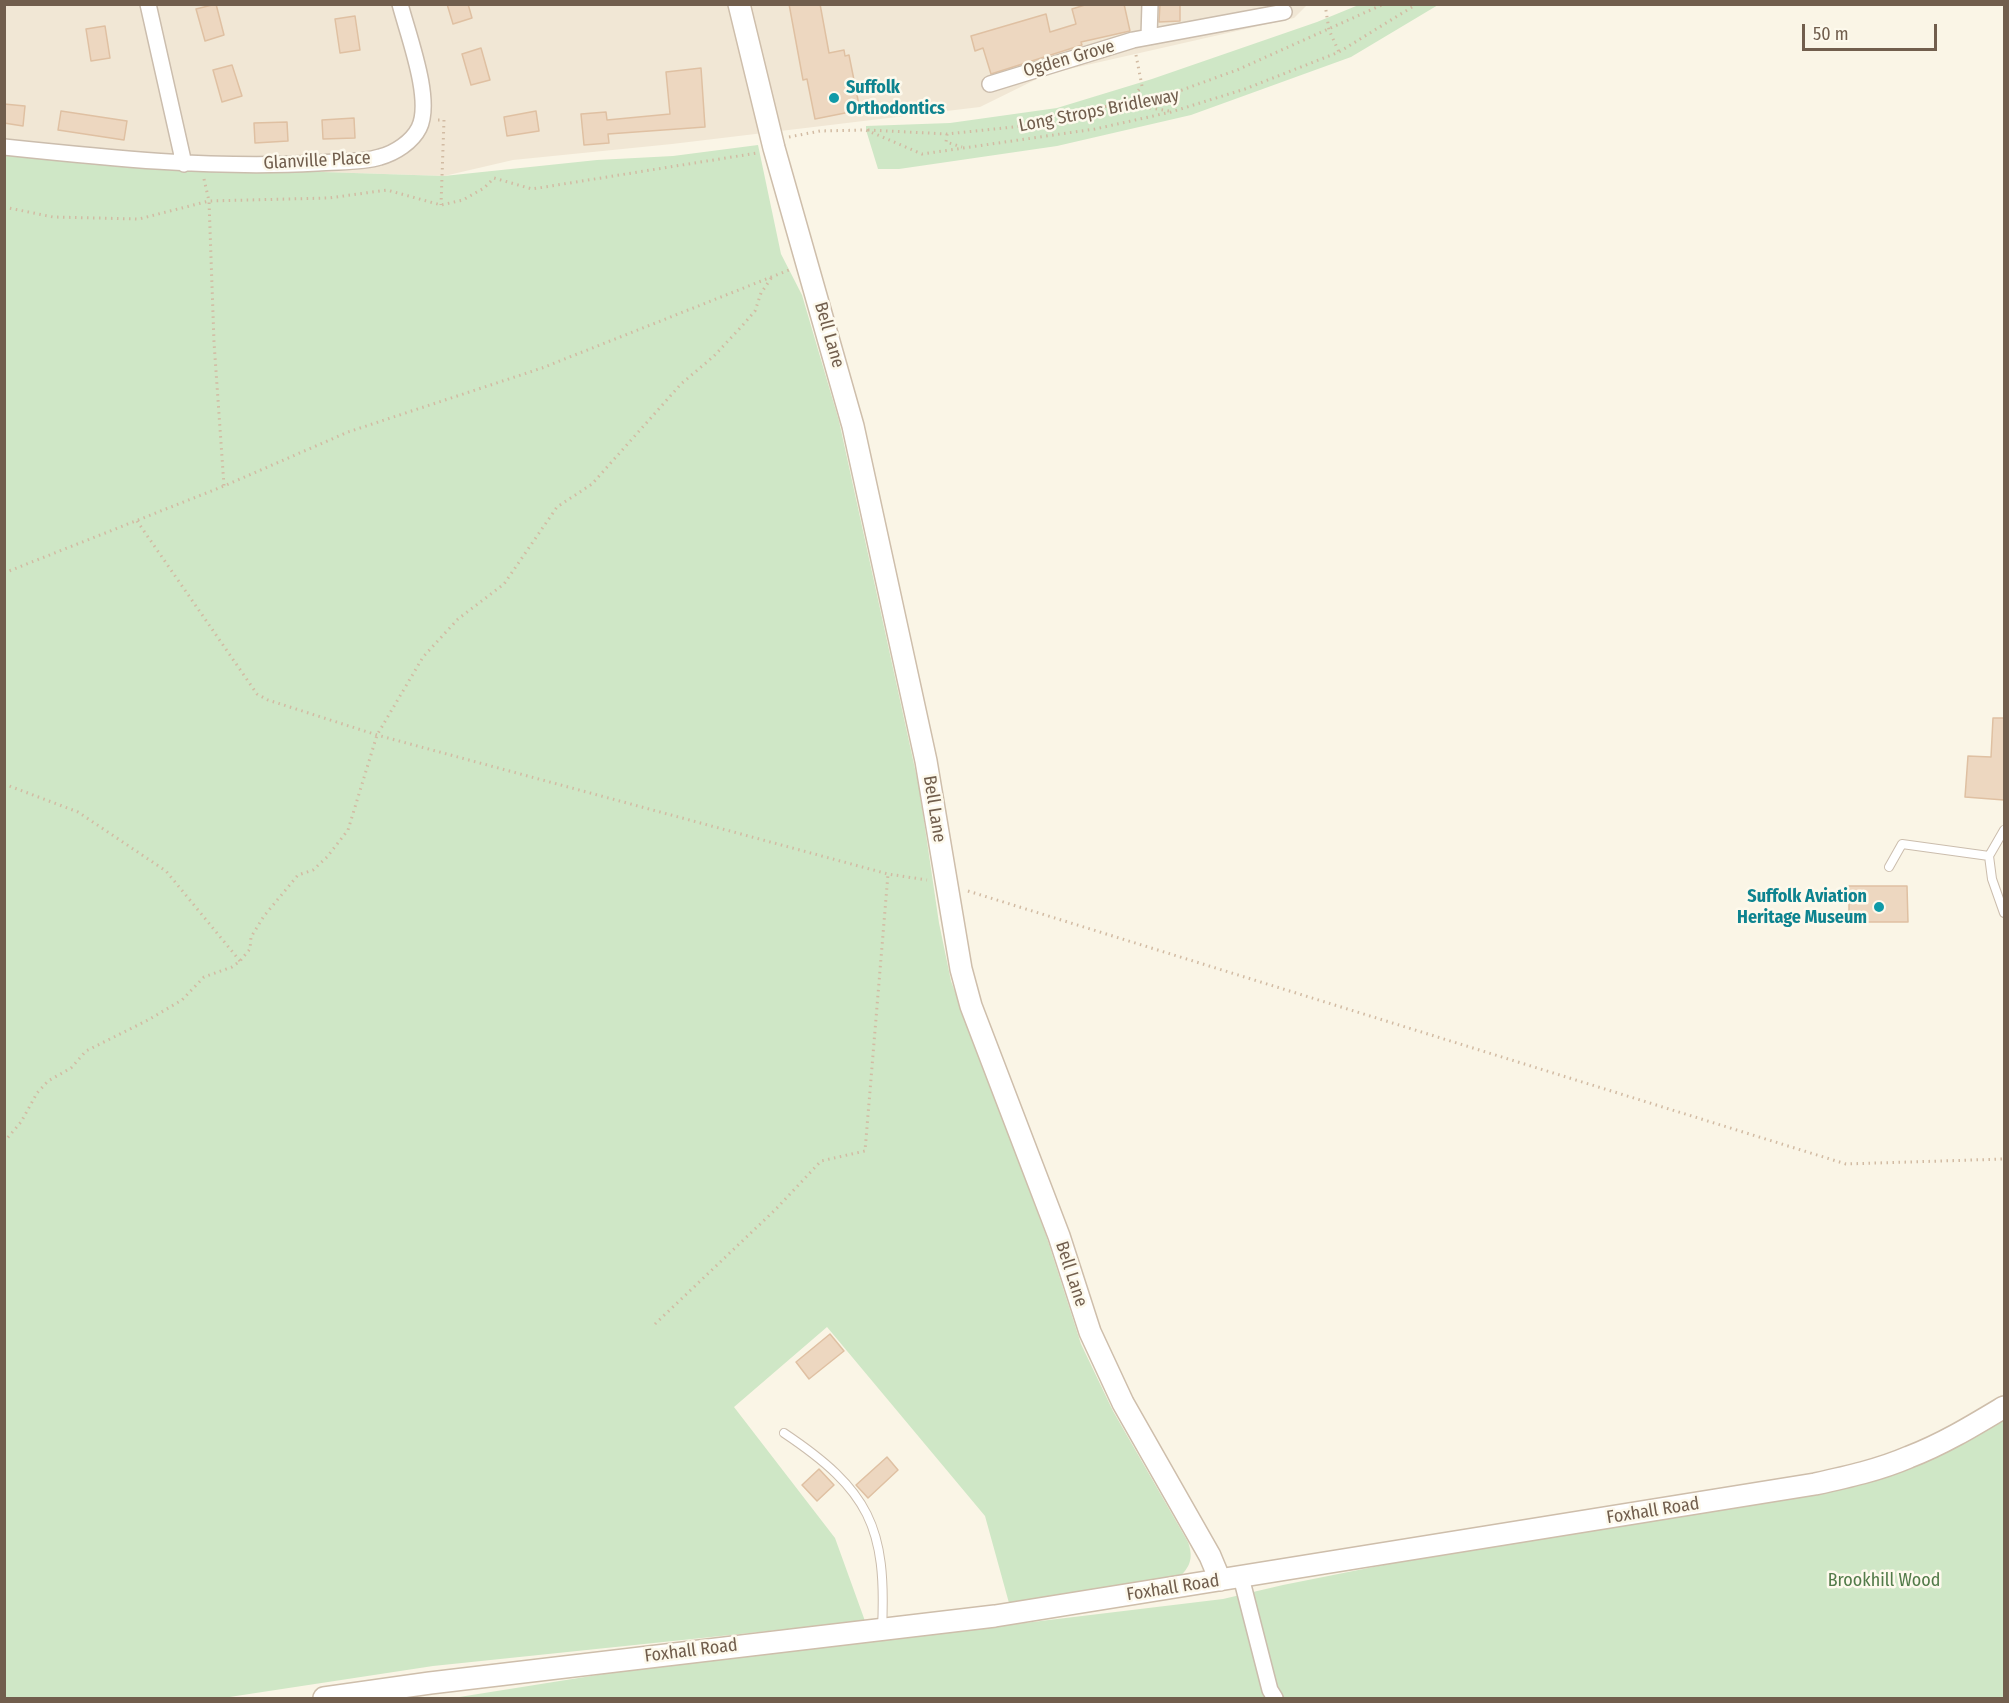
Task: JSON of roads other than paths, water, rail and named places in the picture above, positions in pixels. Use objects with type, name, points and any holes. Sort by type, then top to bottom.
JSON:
[{"type":"street","points":[[147,4],[184,164]]},
{"type":"street","name":"Glanville Place","points":[[4,147],[184,164],[276,165],[378,158],[409,141],[422,121],[423,96],[400,4]]},
{"type":"street","name":"Bell Lane","points":[[739,4],[774,148],[853,426],[926,761],[961,969],[972,1005],[1052,1217],[1090,1332],[1123,1403],[1210,1556],[1220,1580]]},
{"type":"street","points":[[1149,37],[1150,4]]},
{"type":"street","name":"Ogden Grove","points":[[990,84],[1021,72],[1133,40],[1284,12]]},
{"type":"street","name":"Foxhall Road","points":[[324,1698],[453,1680],[995,1616],[1815,1484],[1864,1473],[1909,1458],[1956,1435],[2004,1407]]},
{"type":"street","points":[[1241,1577],[1270,1690],[1275,1698]]},
{"type":"lane","points":[[2004,831],[1989,856],[1992,879],[2004,913]]},
{"type":"lane","points":[[1889,867],[1902,844],[1989,856]]},
{"type":"lane","points":[[784,1433],[811,1451],[846,1483],[869,1516],[880,1544],[885,1582],[882,1630]]},
{"type":"place","name":"Suffolk Orthodontics","points":[[834,98]]},
{"type":"place","name":"Suffolk Aviation Heritage Museum","points":[[1879,907]]},
{"type":"park label","name":"Brookhill Wood","points":[[1884,1581]]}]
